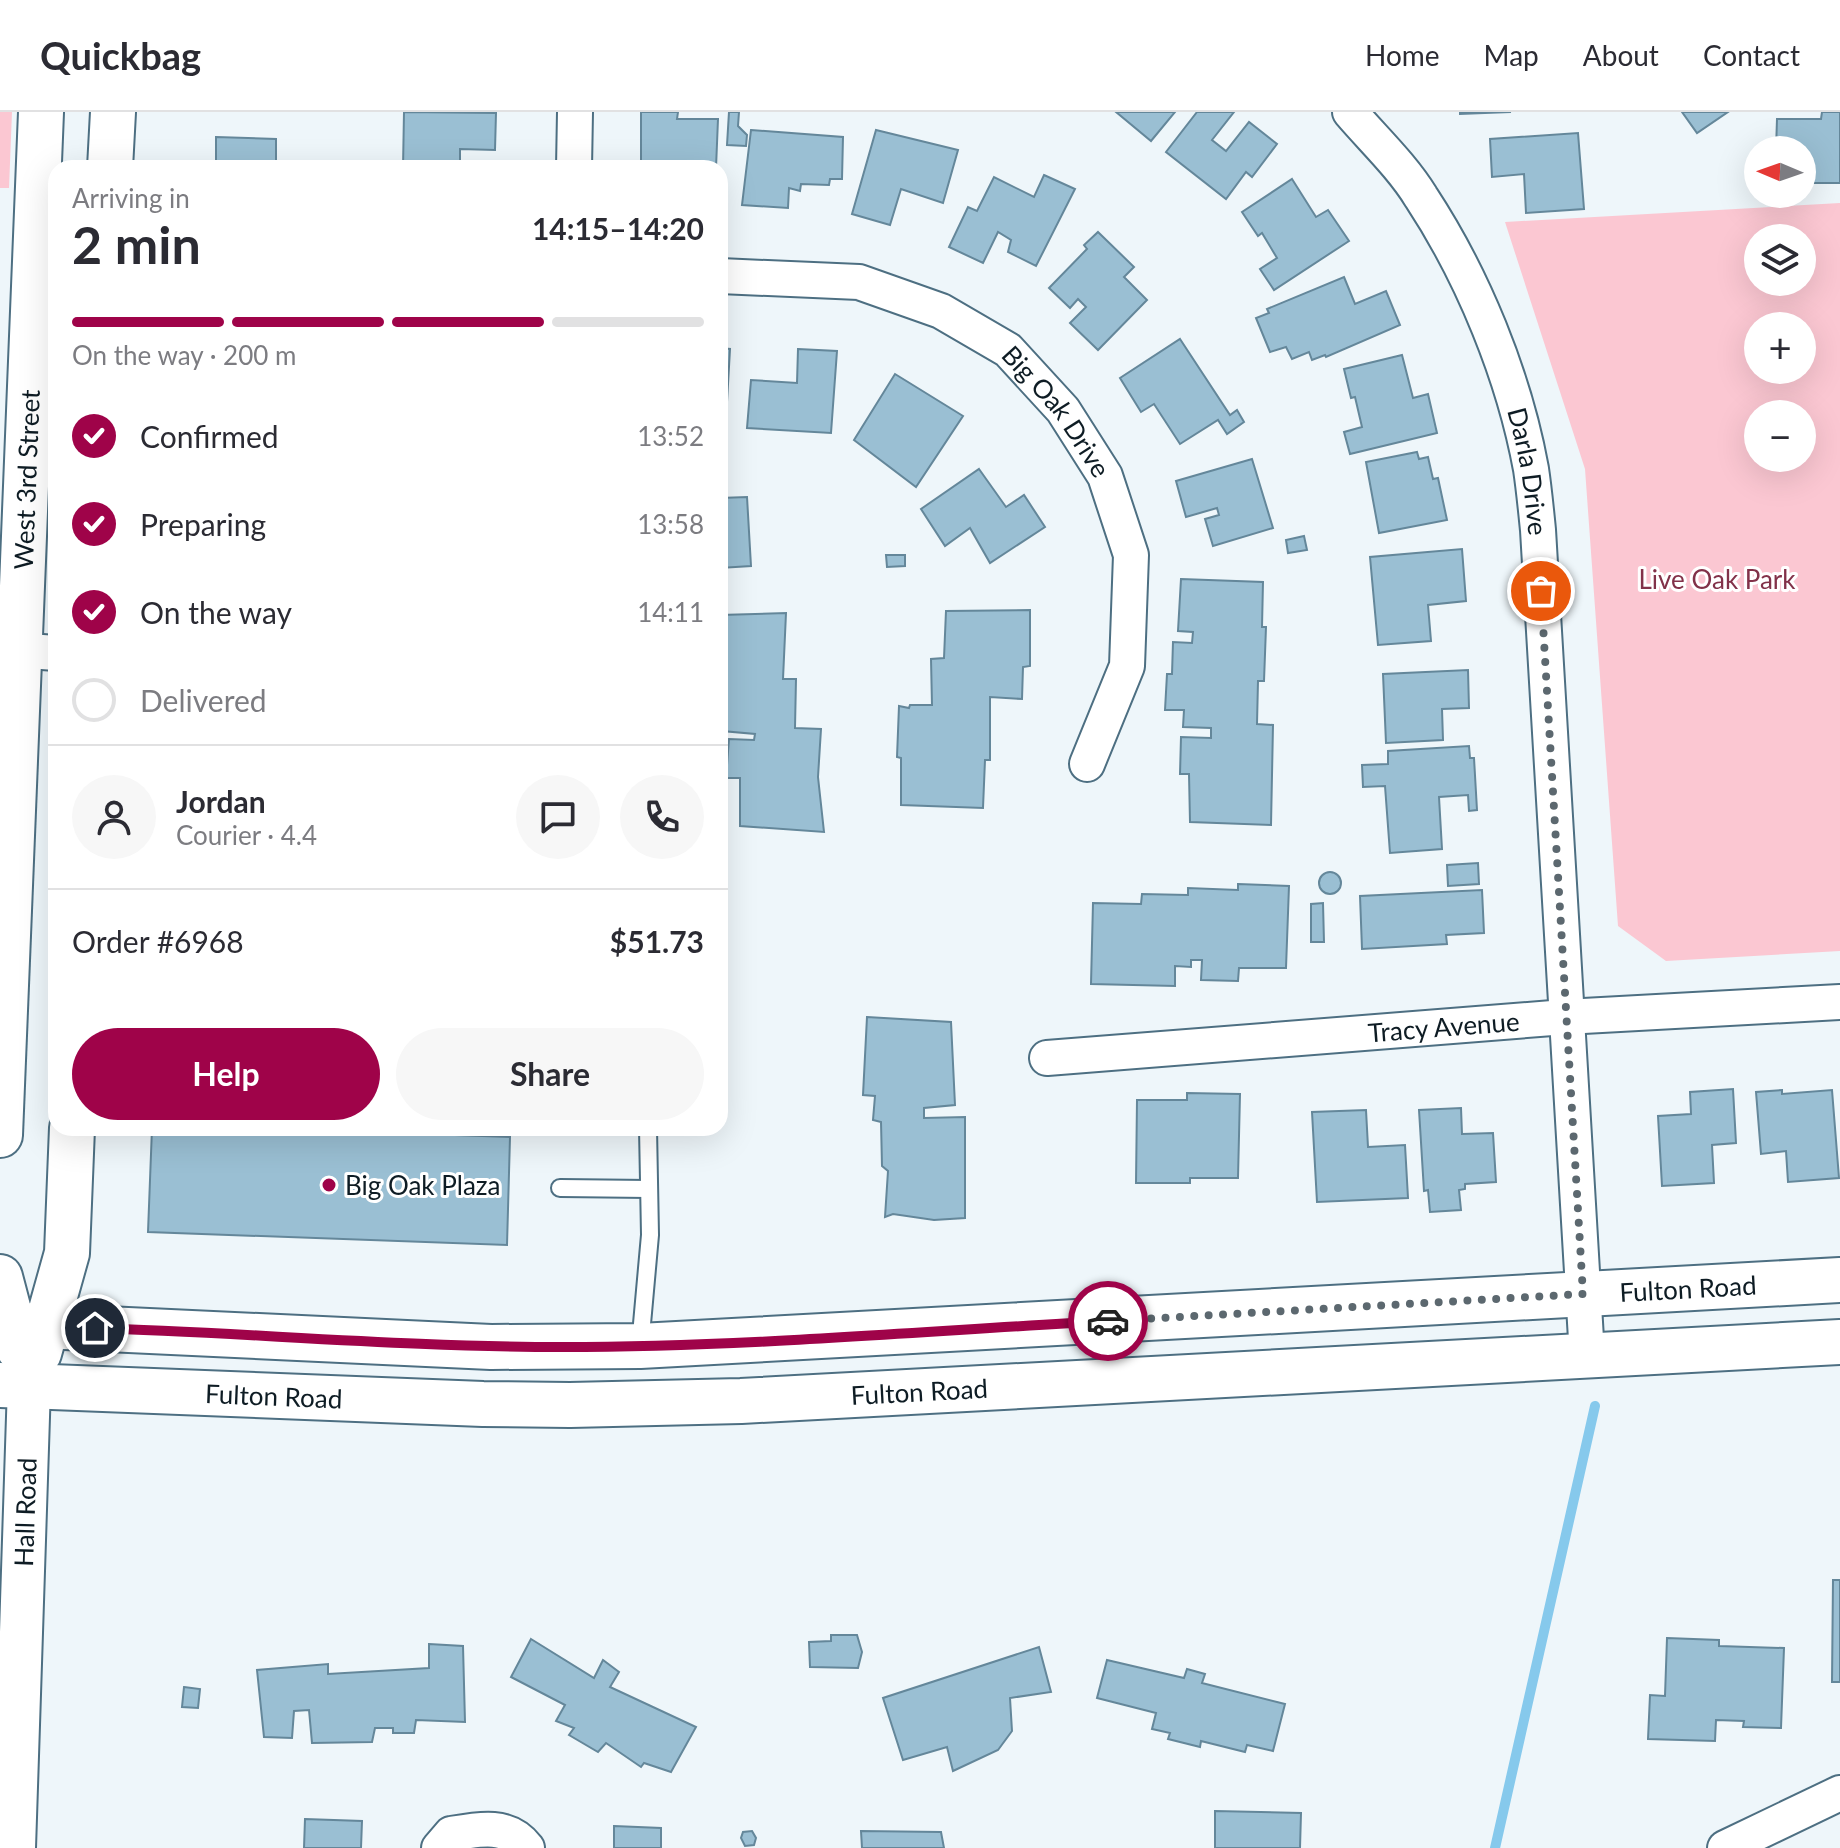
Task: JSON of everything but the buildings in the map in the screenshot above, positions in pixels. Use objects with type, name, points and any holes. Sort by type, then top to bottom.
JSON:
[{"type":"main road","name":"West 3rd Street","points":[[0,1135],[25,651],[41,112]]},
{"type":"main road","points":[[110,160],[113,112]]},
{"type":"main road","points":[[14,1386],[20,1324],[67,1253],[72,1136]]},
{"type":"main road","points":[[0,1277],[20,1324]]},
{"type":"main road","name":"Fulton Road","points":[[20,1324],[491,1347],[640,1346],[1840,1280]]},
{"type":"main road","name":"Fulton Road","points":[[14,1386],[392,1401],[614,1405],[741,1401],[1840,1342]]},
{"type":"street","points":[[574,160],[575,112]]},
{"type":"street","name":"Darla Drive","points":[[1350,112],[1420,194],[1460,261],[1512,397],[1530,468],[1538,530],[1587,1356]]},
{"type":"street","name":"Big Oak Drive","points":[[728,276],[859,282],[941,311],[1008,350],[1063,410],[1105,476],[1131,555],[1127,666],[1087,764]]},
{"type":"street","name":"Tracy Avenue","points":[[1047,1058],[1565,1017],[1840,1002]]},
{"type":"street","name":"Hall Road","points":[[14,1386],[14,1848]]},
{"type":"street","points":[[1725,1848],[1840,1793]]},
{"type":"street","points":[[439,1848],[451,1834],[484,1828],[510,1832],[527,1848]]},
{"type":"lane","points":[[640,1346],[650,1235],[648,1136]]},
{"type":"lane","points":[[560,1188],[649,1189]]},
{"type":"green space","points":[[0,112],[12,112],[9,188],[0,188]]},
{"type":"green space","name":"Live Oak Park","points":[[1840,203],[1840,951],[1666,961],[1618,926],[1585,469],[1505,222],[1752,208],[1816,208],[1816,204]]},
{"type":"waterway","points":[[1495,1848],[1595,1406]]},
{"type":"way so far","points":[[1108,1321],[1583,1294],[1541,591]]},
{"type":"place","name":"Big Oak Plaza","points":[[329,1185]]},
{"type":"route","points":[[95,1328],[491,1347],[567,1347],[733,1342],[1108,1321]]}]
